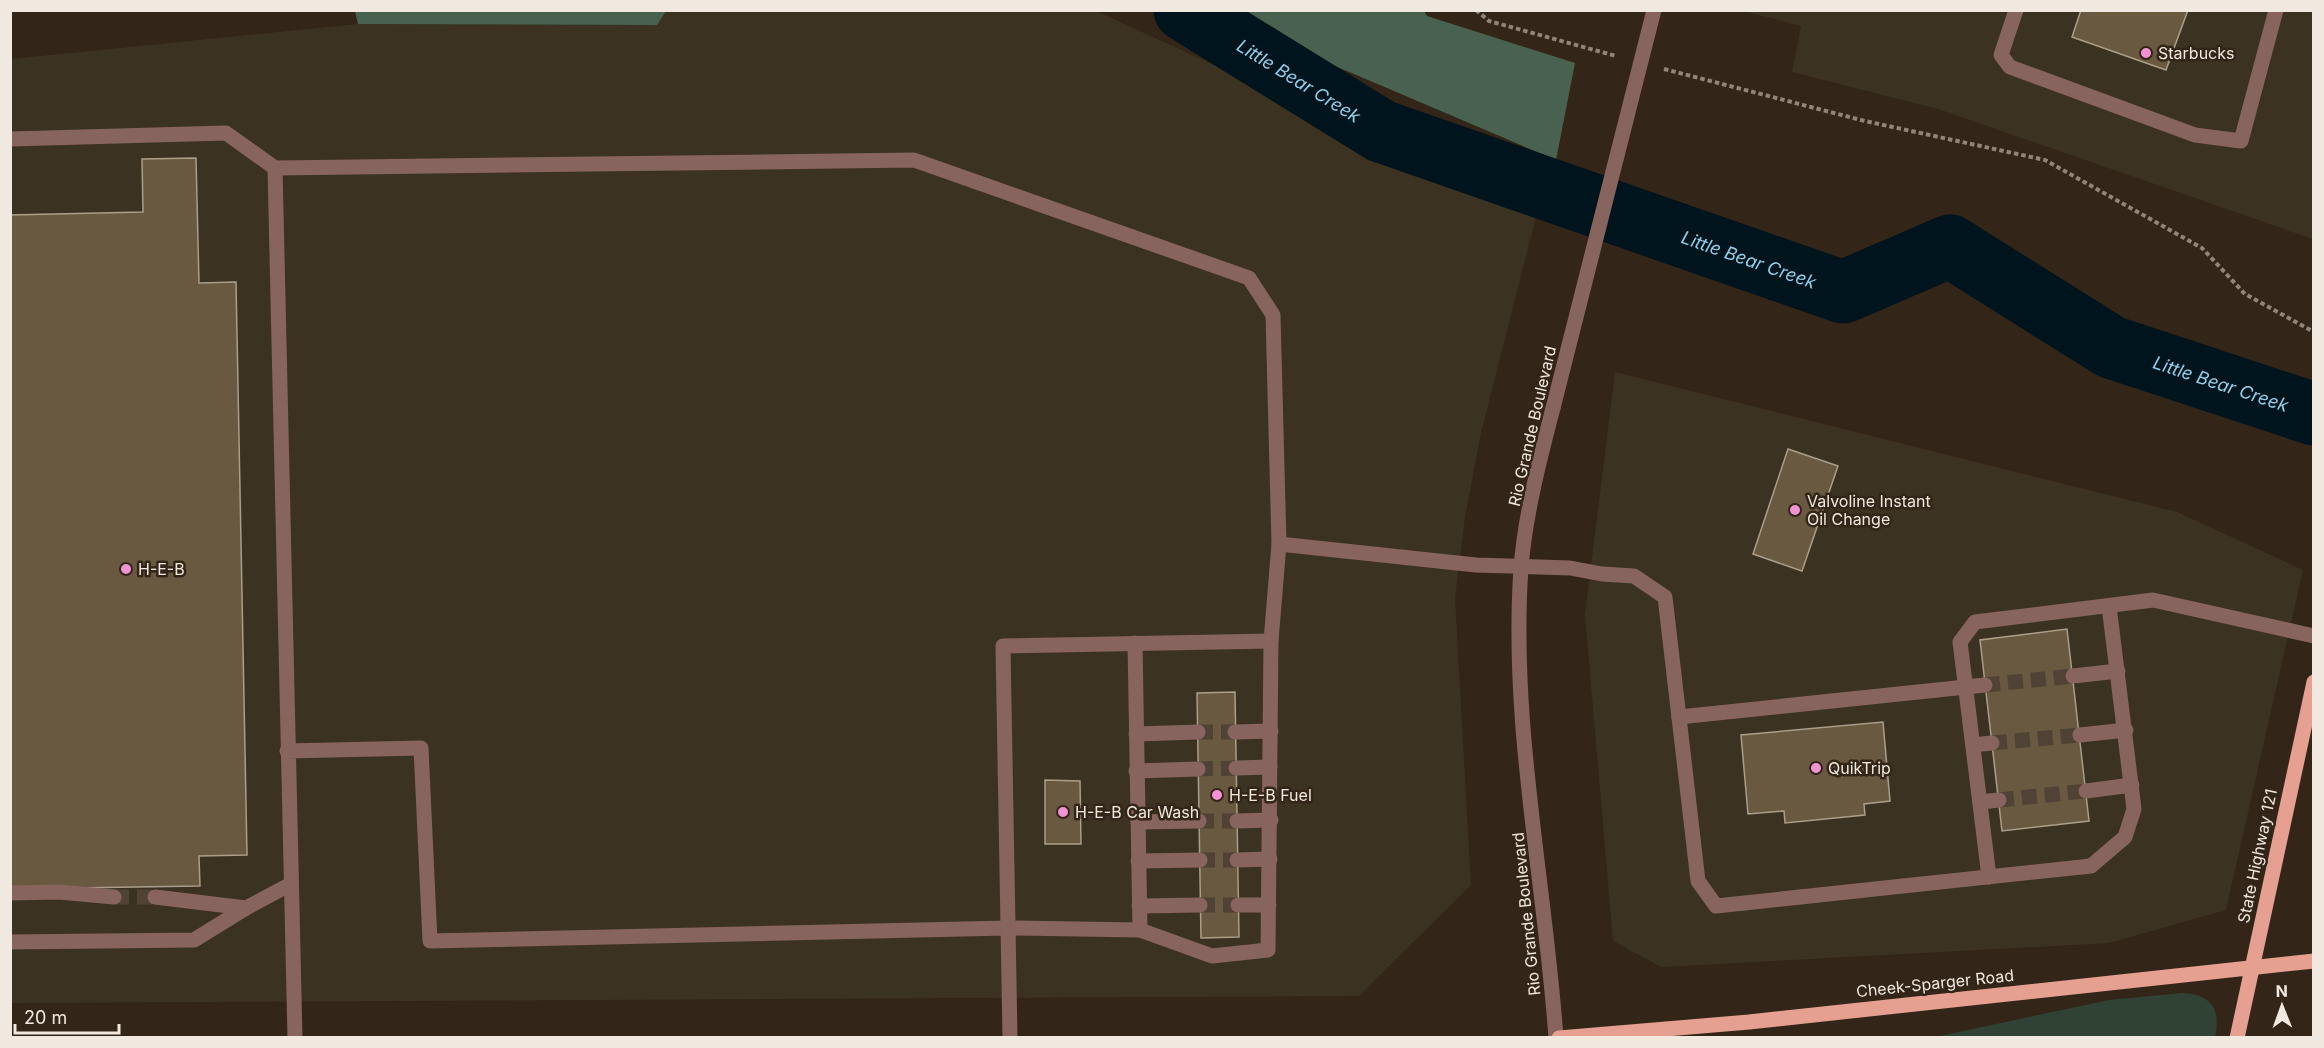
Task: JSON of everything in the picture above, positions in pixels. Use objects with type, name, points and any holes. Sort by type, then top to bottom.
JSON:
[{"type":"main road","name":"State Highway 121","points":[[2236,1038],[2313,682]]},
{"type":"main road","name":"Cheek-Sparger Road","points":[[1558,1038],[1749,1022],[2313,961]]},
{"type":"street","name":"Rio Grande Boulevard","points":[[1558,1038],[1520,705],[1521,567],[1539,459],[1654,10]]},
{"type":"street","points":[[2016,10],[2001,55],[2010,67],[2195,135],[2241,141],[2276,10]]},
{"type":"street","points":[[10,140],[226,133],[275,168],[914,160],[1250,278],[1273,315],[1279,544],[1271,641],[1268,950],[1212,956],[1140,930],[1008,928],[430,941],[421,748],[287,751]]},
{"type":"street","points":[[275,168],[295,1038]]},
{"type":"street","points":[[1279,544],[1476,565],[1570,568],[1602,574],[1634,576],[1665,597],[1698,881],[1716,906],[2091,866],[2125,837],[2134,809],[2109,606]]},
{"type":"street","points":[[1989,877],[1960,642],[1975,622],[2080,607],[2153,600],[2313,636]]},
{"type":"street","points":[[1010,1038],[1003,646],[1271,641]]},
{"type":"street","points":[[1135,643],[1140,930]]},
{"type":"street","points":[[2073,676],[2118,671]]},
{"type":"street","points":[[1679,717],[1985,685]]},
{"type":"street","points":[[2080,735],[2126,730]]},
{"type":"street","points":[[1236,732],[1270,731]]},
{"type":"street","points":[[1136,734],[1197,732]]},
{"type":"street","points":[[1973,745],[1992,743]]},
{"type":"street","points":[[1236,768],[1270,767]]},
{"type":"street","points":[[1136,771],[1198,769]]},
{"type":"street","points":[[2086,791],[2132,785]]},
{"type":"street","points":[[1980,802],[1999,800]]},
{"type":"street","points":[[1237,820],[1271,820]]},
{"type":"street","points":[[1138,822],[1199,821]]},
{"type":"street","points":[[1237,860],[1270,859]]},
{"type":"street","points":[[1138,861],[1200,860]]},
{"type":"street","points":[[10,942],[194,940],[246,908],[290,885]]},
{"type":"street","points":[[10,893],[59,892],[114,897]]},
{"type":"street","points":[[155,897],[246,908]]},
{"type":"street","points":[[1139,906],[1200,905]]},
{"type":"street","points":[[1238,905],[1269,905]]},
{"type":"path","points":[[1476,10],[1489,21],[1625,58]]},
{"type":"path","points":[[1659,68],[1865,121],[2045,160],[2202,248],[2245,294],[2313,332]]},
{"type":"shaded area","points":[[666,10],[1096,11],[1537,213],[1481,433],[1465,517],[1455,598],[1471,885],[1359,996],[11,1003],[11,59],[358,24],[657,25]]},
{"type":"shaded area","points":[[1743,11],[2313,11],[2313,239],[1938,109],[1792,72],[1801,26]]},
{"type":"shaded area","points":[[1615,372],[2177,512],[2303,570],[2226,910],[2109,943],[1661,967],[1613,941],[1585,615]]},
{"type":"green space","points":[[355,10],[666,11],[657,25],[358,24]]},
{"type":"green space","points":[[1235,11],[1424,11],[1427,16],[1575,63],[1556,160],[1314,57]]},
{"type":"green space","points":[[2182,993],[2201,996],[2212,1005],[2217,1019],[2215,1037],[1935,1037],[2109,1000]]},
{"type":"building","name":"Starbucks","points":[[2081,10],[2188,10],[2166,70],[2072,37]]},
{"type":"building","name":"H-E-B","points":[[196,158],[199,283],[236,282],[247,855],[199,856],[200,886],[10,889],[10,215],[143,212],[142,159]]},
{"type":"building","name":"Valvoline Instant Oil Change","points":[[1788,449],[1838,466],[1802,571],[1753,554]]},
{"type":"building","points":[[2067,629],[2089,821],[2002,831],[1980,640]]},
{"type":"building","name":"H-E-B Fuel","points":[[1235,692],[1239,937],[1201,938],[1197,693]]},
{"type":"building","name":"QuikTrip","points":[[1883,722],[1890,801],[1864,804],[1865,815],[1785,823],[1784,811],[1748,814],[1741,735]]},
{"type":"building","name":"H-E-B Car Wash","points":[[1045,780],[1080,781],[1081,844],[1045,844]]},
{"type":"waterway","name":"Little Bear Creek","points":[[1185,10],[1381,131],[1843,292],[1950,246],[2111,347],[2314,414]]},
{"type":"tunnel","points":[[1985,685],[2073,676]]},
{"type":"tunnel","points":[[1198,732],[1235,732]]},
{"type":"tunnel","points":[[1992,743],[2080,735]]},
{"type":"tunnel","points":[[1198,769],[1236,768]]},
{"type":"tunnel","points":[[1999,800],[2086,791]]},
{"type":"tunnel","points":[[1199,821],[1237,821]]},
{"type":"tunnel","points":[[1200,860],[1237,860]]},
{"type":"tunnel","points":[[114,897],[155,897]]},
{"type":"tunnel","points":[[1200,905],[1238,905]]},
{"type":"place","name":"Starbucks","points":[[2146,53]]},
{"type":"place","name":"Valvoline Instant Oil Change","points":[[1795,510]]},
{"type":"place","name":"H-E-B","points":[[126,569]]},
{"type":"place","name":"QuikTrip","points":[[1816,768]]},
{"type":"place","name":"H-E-B Fuel","points":[[1217,795]]},
{"type":"place","name":"H-E-B Car Wash","points":[[1063,812]]}]
